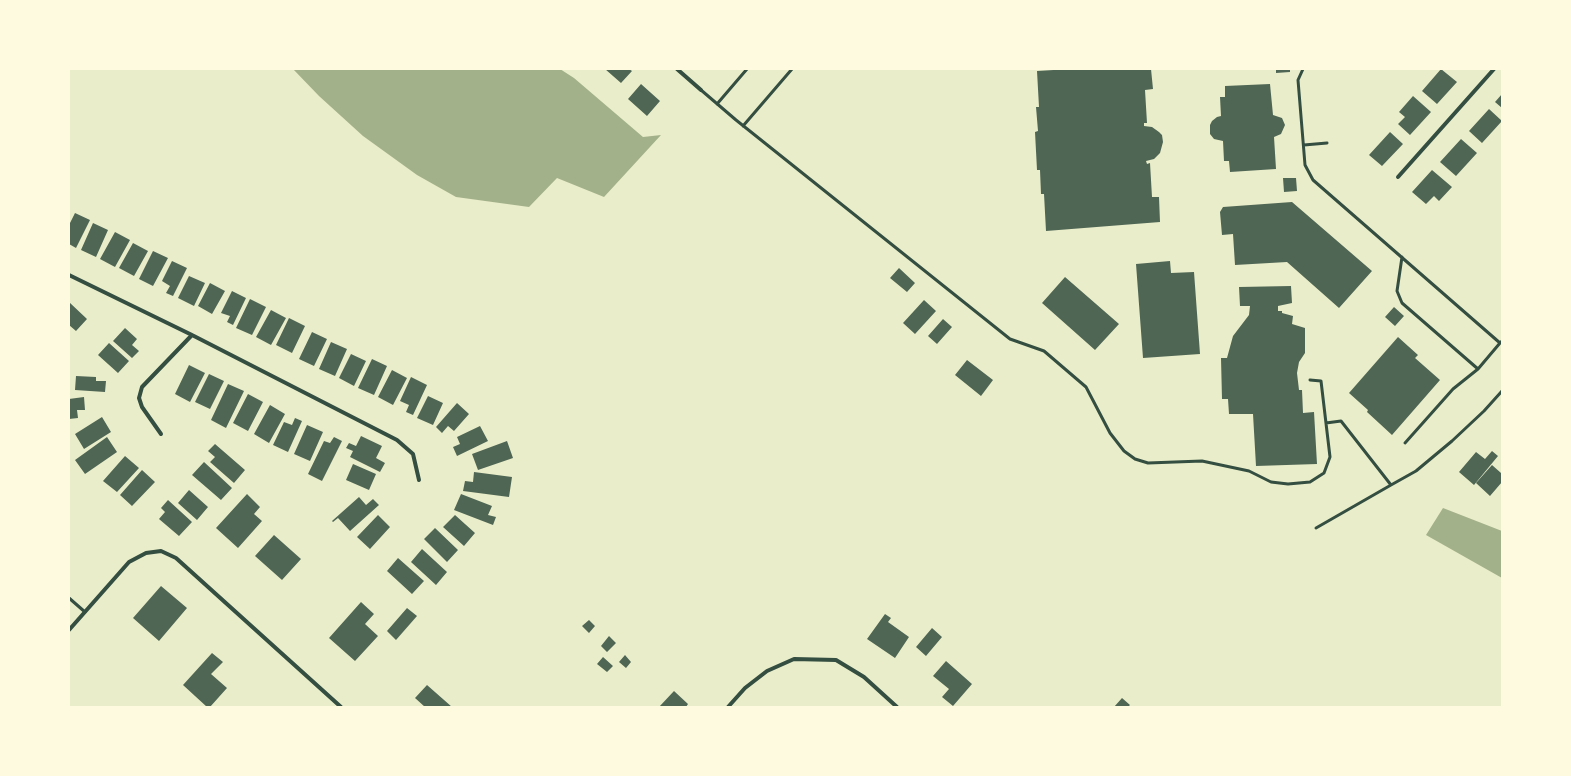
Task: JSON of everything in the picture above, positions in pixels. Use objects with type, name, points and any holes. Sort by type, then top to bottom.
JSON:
[{"type":"street","points":[[676,69],[701,90]]},
{"type":"street","points":[[1398,177],[1494,69]]},
{"type":"street","points":[[69,276],[192,335],[397,440],[413,454],[419,480]]},
{"type":"street","points":[[161,434],[142,407],[139,398],[142,387],[192,335]]},
{"type":"street","points":[[69,630],[129,562],[146,553],[161,551],[176,558],[341,707]]},
{"type":"street","points":[[728,707],[745,688],[767,671],[794,659],[836,660],[864,677],[897,707]]},
{"type":"lane","points":[[717,104],[747,69]]},
{"type":"lane","points":[[743,126],[792,69]]},
{"type":"lane","points":[[1303,69],[1298,80],[1305,165],[1313,180],[1501,342],[1478,369],[1453,389],[1405,443]]},
{"type":"lane","points":[[701,90],[743,126],[1010,339],[1044,352],[1086,387],[1110,433],[1124,451],[1136,459],[1148,463],[1202,461],[1249,471],[1270,482],[1288,484],[1310,482],[1324,473],[1330,457],[1321,381],[1310,380]]},
{"type":"lane","points":[[1304,145],[1327,143]]},
{"type":"lane","points":[[1402,257],[1397,291],[1402,303],[1478,369]]},
{"type":"lane","points":[[1316,528],[1416,471],[1452,441],[1484,411],[1502,391]]},
{"type":"lane","points":[[1326,423],[1341,421],[1391,485]]},
{"type":"lane","points":[[69,598],[85,612]]},
{"type":"shaded area","points":[[293,69],[560,69],[574,78],[643,137],[661,135],[604,197],[557,178],[529,207],[456,197],[417,175],[363,136],[319,96]]},
{"type":"shaded area","points":[[1443,508],[1502,531],[1502,578],[1426,535]]},
{"type":"building","points":[[605,69],[629,69],[632,71],[621,83]]},
{"type":"building","points":[[1070,69],[1151,69],[1153,89],[1145,90],[1147,123],[1144,123],[1144,126],[1152,127],[1159,132],[1162,135],[1163,142],[1160,153],[1154,159],[1146,161],[1147,164],[1150,163],[1152,197],[1159,197],[1160,222],[1046,231],[1044,194],[1041,194],[1040,170],[1037,170],[1035,132],[1038,131],[1036,107],[1039,107],[1037,71]]},
{"type":"building","points":[[1276,69],[1290,69],[1290,72],[1276,73]]},
{"type":"building","points":[[1441,69],[1457,82],[1437,104],[1422,91]]},
{"type":"building","points":[[641,84],[660,101],[647,116],[628,99]]},
{"type":"building","points":[[1270,84],[1273,115],[1282,118],[1285,125],[1281,134],[1274,137],[1276,169],[1230,172],[1229,161],[1224,161],[1223,141],[1214,139],[1210,134],[1210,125],[1212,121],[1221,116],[1220,97],[1225,97],[1225,86]]},
{"type":"building","points":[[1502,94],[1502,108],[1495,102]]},
{"type":"building","points":[[1413,96],[1431,112],[1410,135],[1398,124],[1405,117],[1399,112]]},
{"type":"building","points":[[1489,109],[1502,121],[1482,143],[1469,131]]},
{"type":"building","points":[[1390,132],[1403,144],[1382,166],[1369,155]]},
{"type":"building","points":[[1461,139],[1477,153],[1456,176],[1440,162]]},
{"type":"building","points":[[1432,170],[1452,187],[1439,201],[1434,196],[1426,204],[1412,192]]},
{"type":"building","points":[[1283,178],[1296,178],[1297,191],[1284,192]]},
{"type":"building","points":[[1292,202],[1372,271],[1339,308],[1287,262],[1235,265],[1233,234],[1222,235],[1220,212],[1223,207]]},
{"type":"building","points":[[75,213],[90,220],[76,248],[69,244],[69,225]]},
{"type":"building","points":[[93,223],[108,230],[96,257],[81,250]]},
{"type":"building","points":[[115,232],[130,240],[115,267],[100,259]]},
{"type":"building","points":[[133,243],[148,251],[134,276],[119,268]]},
{"type":"building","points":[[153,251],[168,258],[153,286],[139,279]]},
{"type":"building","points":[[172,261],[187,268],[173,296],[166,293],[170,286],[162,281]]},
{"type":"building","points":[[1170,261],[1171,273],[1194,272],[1200,354],[1143,358],[1136,264]]},
{"type":"building","points":[[899,268],[915,283],[907,292],[890,278]]},
{"type":"building","points":[[189,276],[205,283],[194,306],[178,298]]},
{"type":"building","points":[[1065,277],[1119,324],[1095,350],[1042,303]]},
{"type":"building","points":[[210,283],[225,291],[212,314],[198,306]]},
{"type":"building","points":[[1291,286],[1292,303],[1278,306],[1278,311],[1282,311],[1282,313],[1293,316],[1292,324],[1305,328],[1305,353],[1299,362],[1297,373],[1299,390],[1302,390],[1303,413],[1314,412],[1317,464],[1256,466],[1253,414],[1229,414],[1228,399],[1222,399],[1221,358],[1227,358],[1233,336],[1249,315],[1250,306],[1240,306],[1239,287]]},
{"type":"building","points":[[232,291],[246,298],[233,325],[227,322],[230,316],[221,313]]},
{"type":"building","points":[[250,299],[266,307],[252,335],[236,328]]},
{"type":"building","points":[[924,300],[936,311],[915,334],[903,323]]},
{"type":"building","points":[[69,302],[87,319],[76,331],[69,325]]},
{"type":"building","points":[[1394,307],[1404,316],[1395,326],[1385,317]]},
{"type":"building","points":[[271,310],[286,318],[271,345],[256,337]]},
{"type":"building","points":[[289,318],[305,326],[292,353],[276,345]]},
{"type":"building","points":[[943,319],[952,327],[937,344],[928,336]]},
{"type":"building","points":[[125,328],[137,339],[132,345],[139,351],[132,358],[113,341]]},
{"type":"building","points":[[312,332],[327,339],[314,366],[299,359]]},
{"type":"building","points":[[1398,337],[1418,355],[1415,358],[1440,380],[1392,435],[1349,393]]},
{"type":"building","points":[[331,342],[347,349],[335,376],[319,369]]},
{"type":"building","points":[[109,343],[129,361],[118,373],[98,355]]},
{"type":"building","points":[[351,354],[366,361],[354,386],[339,378]]},
{"type":"building","points":[[372,359],[387,366],[374,395],[358,388]]},
{"type":"building","points":[[967,360],[993,380],[981,396],[955,375]]},
{"type":"building","points":[[189,365],[205,373],[190,402],[175,394]]},
{"type":"building","points":[[392,370],[407,378],[393,405],[378,397]]},
{"type":"building","points":[[209,374],[224,381],[210,409],[195,402]]},
{"type":"building","points":[[76,376],[96,377],[96,381],[106,381],[105,392],[75,390]]},
{"type":"building","points":[[411,377],[427,385],[413,415],[406,412],[409,405],[400,401]]},
{"type":"building","points":[[228,384],[244,391],[226,428],[211,420]]},
{"type":"building","points":[[248,394],[263,402],[248,431],[233,423]]},
{"type":"building","points":[[428,396],[443,403],[433,425],[417,418]]},
{"type":"building","points":[[84,397],[85,410],[77,410],[78,418],[69,419],[69,399]]},
{"type":"building","points":[[457,403],[469,414],[454,431],[448,426],[442,433],[436,427]]},
{"type":"building","points":[[270,405],[285,414],[269,443],[254,434]]},
{"type":"building","points":[[102,417],[111,432],[84,449],[75,434]]},
{"type":"building","points":[[295,418],[302,421],[288,452],[273,445],[284,422],[292,425]]},
{"type":"building","points":[[307,425],[323,432],[310,461],[294,454]]},
{"type":"building","points":[[480,426],[488,441],[457,456],[453,447],[460,444],[457,437]]},
{"type":"building","points":[[361,436],[382,446],[376,458],[385,463],[380,472],[350,457],[353,451],[346,448],[349,443],[356,446]]},
{"type":"building","points":[[107,437],[117,452],[85,474],[75,460]]},
{"type":"building","points":[[334,437],[342,441],[322,481],[308,474],[324,441],[330,443]]},
{"type":"building","points":[[507,441],[513,458],[478,470],[472,454]]},
{"type":"building","points":[[215,444],[245,470],[234,483],[210,462],[215,457],[208,451]]},
{"type":"building","points":[[1492,451],[1498,456],[1474,485],[1459,472],[1476,452],[1485,459]]},
{"type":"building","points":[[125,456],[139,468],[117,492],[103,481]]},
{"type":"building","points":[[204,462],[232,488],[221,500],[192,475]]},
{"type":"building","points":[[353,464],[376,474],[369,490],[346,480]]},
{"type":"building","points":[[1492,465],[1501,473],[1502,471],[1502,482],[1490,496],[1476,483]]},
{"type":"building","points":[[142,470],[155,482],[132,506],[120,495]]},
{"type":"building","points":[[474,472],[512,477],[509,497],[463,491],[465,481],[473,482]]},
{"type":"building","points":[[189,490],[208,507],[197,520],[178,503]]},
{"type":"building","points":[[247,494],[260,507],[254,514],[262,521],[238,548],[216,528]]},
{"type":"building","points":[[461,494],[492,506],[488,515],[496,517],[493,525],[454,510]]},
{"type":"building","points":[[359,497],[366,505],[373,499],[379,505],[350,531],[338,518],[333,522],[332,521]]},
{"type":"building","points":[[168,500],[192,522],[179,536],[159,519],[165,512],[161,508]]},
{"type":"building","points":[[378,515],[390,527],[370,549],[357,537]]},
{"type":"building","points":[[455,515],[475,533],[464,546],[443,527]]},
{"type":"building","points":[[435,528],[458,550],[447,562],[424,539]]},
{"type":"building","points":[[274,535],[301,559],[282,580],[255,556]]},
{"type":"building","points":[[422,549],[447,572],[436,585],[411,562]]},
{"type":"building","points":[[398,558],[424,581],[412,594],[387,571]]},
{"type":"building","points":[[161,586],[187,608],[159,641],[133,618]]},
{"type":"building","points":[[361,602],[374,614],[365,624],[378,636],[355,661],[329,638]]},
{"type":"building","points":[[407,608],[417,616],[396,640],[387,631]]},
{"type":"building","points":[[885,614],[891,618],[888,622],[909,637],[895,658],[867,639]]},
{"type":"building","points":[[589,620],[595,626],[589,633],[582,626]]},
{"type":"building","points":[[932,628],[942,637],[926,656],[916,647]]},
{"type":"building","points":[[609,636],[616,643],[607,652],[601,646]]},
{"type":"building","points":[[212,653],[223,662],[211,674],[227,688],[210,707],[207,707],[183,685]]},
{"type":"building","points":[[625,655],[631,662],[626,668],[619,662]]},
{"type":"building","points":[[603,657],[613,666],[607,672],[597,664]]},
{"type":"building","points":[[946,661],[972,684],[953,706],[942,697],[949,689],[933,676]]},
{"type":"building","points":[[427,685],[452,707],[425,707],[415,698]]},
{"type":"building","points":[[674,691],[688,704],[686,707],[659,707]]},
{"type":"building","points":[[1122,698],[1130,705],[1128,707],[1114,707]]}]
